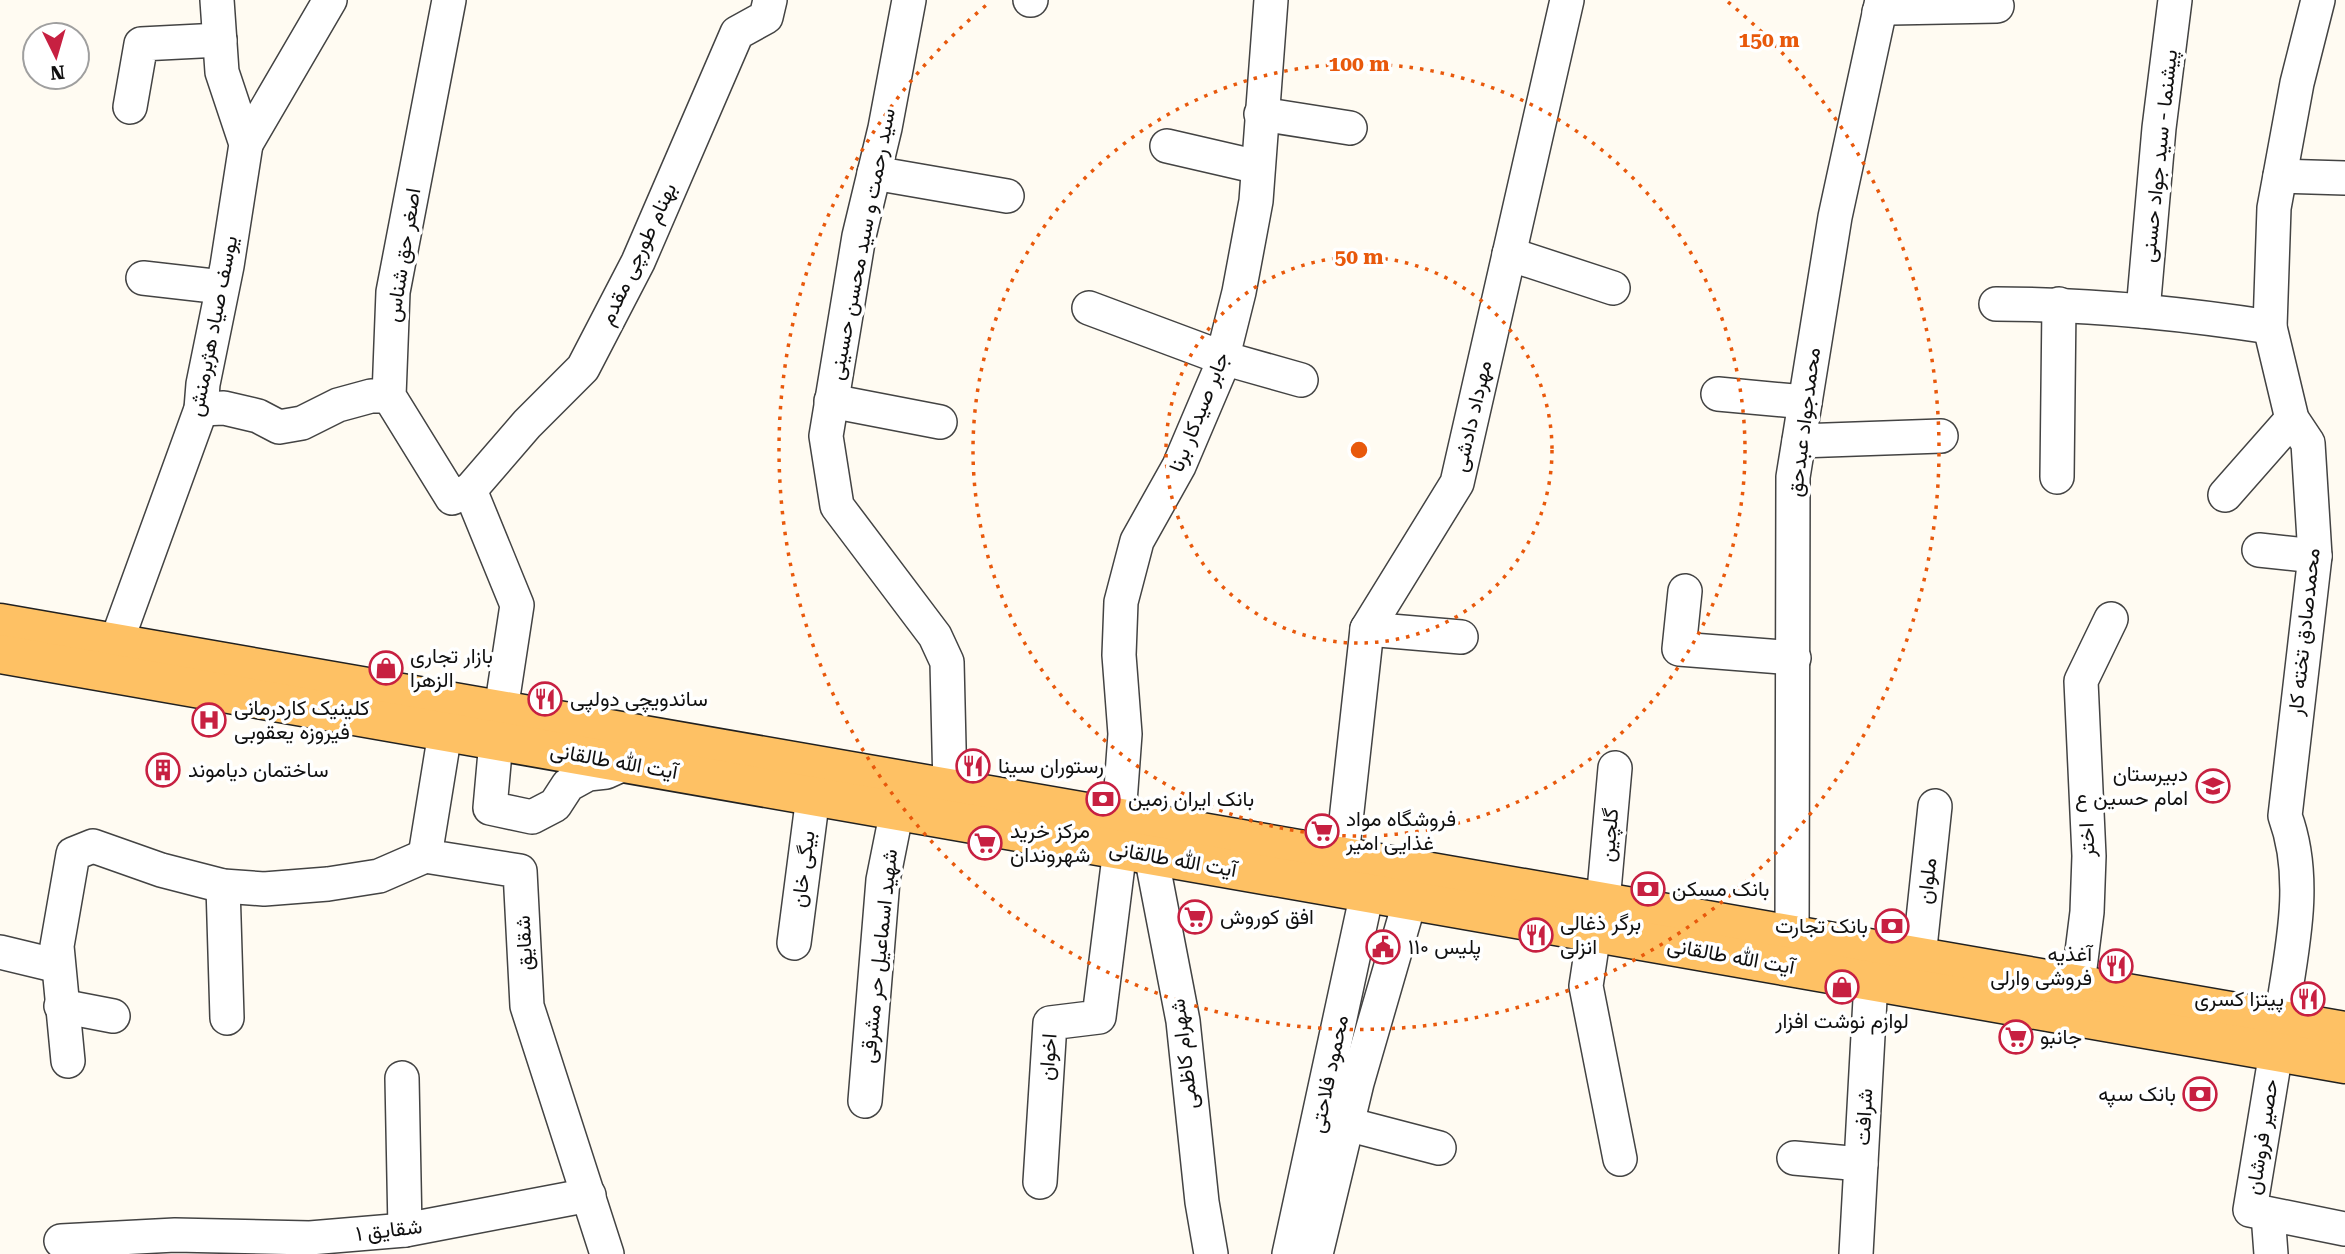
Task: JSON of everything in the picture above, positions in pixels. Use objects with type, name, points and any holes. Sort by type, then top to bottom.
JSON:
[{"type":"main road","name":"آیت الله طالقانی","points":[[0,623],[116,643],[447,716]]},
{"type":"main road","name":"آیت الله طالقانی","points":[[0,654],[950,788],[1130,840],[1361,870],[1410,900],[1792,935],[2078,984],[2279,1036],[2345,1064]]},
{"type":"main road","name":"آیت الله طالقانی","points":[[499,725],[626,763],[813,796],[897,810],[1361,870],[1599,917],[1871,981],[2279,1036],[2345,1031]]},
{"type":"street","name":"یوسف صیاد هژبرمنش","points":[[116,643],[201,408],[246,144],[222,72],[217,0]]},
{"type":"street","points":[[246,144],[330,0]]},
{"type":"street","name":"اصغر حق شناس","points":[[388,396],[393,292],[449,0]]},
{"type":"street","name":"بهنام طورچی مقدم","points":[[470,490],[527,424],[583,368],[638,262],[737,33],[766,17],[770,0]]},
{"type":"street","name":"سید رحمت و سید محسن حسینی","points":[[909,0],[859,236],[826,436],[837,506],[935,636],[947,662],[950,788]]},
{"type":"street","name":"جابر صیدکار برنا","points":[[1130,840],[1119,655],[1121,602],[1137,541],[1179,466],[1223,358],[1240,292],[1256,201],[1271,0]]},
{"type":"street","name":"مهرداد دادشی","points":[[1361,870],[1367,629],[1457,482],[1567,0]]},
{"type":"street","name":"پیشنما - سید جواد حسنی","points":[[2143,311],[2158,128],[2175,0]]},
{"type":"street","name":"محمدصادق تخته کار","points":[[2279,1036],[2297,905],[2296,845],[2285,816],[2315,556],[2308,443],[2292,419],[2270,327],[2274,208],[2297,83],[2318,0]]},
{"type":"street","points":[[1880,3],[1891,8],[1997,6]]},
{"type":"street","name":"محمدجواد عبدحق","points":[[1792,935],[1793,477],[1835,216],[1880,3]]},
{"type":"street","points":[[130,107],[141,44],[220,40]]},
{"type":"street","points":[[1261,114],[1350,128]]},
{"type":"street","points":[[1167,146],[1258,167]]},
{"type":"street","points":[[874,173],[1007,196]]},
{"type":"street","points":[[2280,176],[2345,178]]},
{"type":"street","points":[[1509,254],[1613,288]]},
{"type":"street","points":[[143,278],[222,287]]},
{"type":"street","points":[[1996,304],[2059,304],[2143,311],[2270,327]]},
{"type":"street","points":[[2057,477],[2059,304]]},
{"type":"street","points":[[1089,308],[1223,358],[1301,380]]},
{"type":"street","points":[[1718,394],[1805,402]]},
{"type":"street","points":[[201,408],[224,408],[258,416],[279,427],[302,424],[338,405],[371,396],[388,396],[452,498],[470,490],[517,605],[499,725],[491,808],[532,817],[555,805],[568,785],[588,774],[606,772],[626,763]]},
{"type":"street","points":[[831,401],[940,422]]},
{"type":"street","points":[[2225,495],[2292,419]]},
{"type":"street","points":[[1799,441],[1941,436]]},
{"type":"street","points":[[2259,550],[2315,556]]},
{"type":"street","points":[[1685,591],[1679,649],[1794,658]]},
{"type":"street","name":"اختر","points":[[2078,984],[2087,912],[2089,856],[2081,681],[2111,619]]},
{"type":"street","points":[[1367,629],[1461,637]]},
{"type":"street","points":[[68,1061],[57,946],[73,854],[93,846],[161,870],[223,886],[264,889],[328,884],[379,876],[425,856],[447,716]]},
{"type":"street","name":"گلچین","points":[[1615,768],[1599,917],[1586,986],[1620,1159]]},
{"type":"street","name":"بیگی خان","points":[[794,943],[813,796]]},
{"type":"street","name":"ملوان","points":[[1919,957],[1935,806]]},
{"type":"street","name":"شهید اسماعیل حر مشرقی","points":[[865,1101],[883,880],[897,810]]},
{"type":"street","name":"اخوان","points":[[1040,1182],[1051,1023],[1099,1017],[1130,840]]},
{"type":"street","name":"شهرام کاظمی","points":[[1130,840],[1183,1021],[1200,1189],[1211,1254]]},
{"type":"street","name":"شقایق","points":[[425,856],[520,871],[527,1006],[607,1254]]},
{"type":"street","name":"محمود فلاحتی","points":[[1305,1243],[1347,1124],[1343,1081],[1361,870]]},
{"type":"street","points":[[223,886],[227,1018]]},
{"type":"street","name":"محمود فلاحتی","points":[[1305,1243],[1343,1081],[1410,900]]},
{"type":"street","points":[[0,952],[58,966]]},
{"type":"street","name":"شرافت","points":[[1856,1254],[1871,981]]},
{"type":"street","points":[[61,1006],[113,1016]]},
{"type":"street","name":"حصیر فروشان","points":[[2279,1036],[2250,1210],[2345,1229]]},
{"type":"street","points":[[401,1078],[405,1230]]},
{"type":"street","points":[[1347,1124],[1439,1148]]},
{"type":"street","points":[[1794,1158],[1861,1164]]},
{"type":"street","name":"شقایق ۱","points":[[61,1241],[175,1235],[310,1238],[405,1230],[589,1195]]},
{"type":"street","points":[[2268,1214],[2272,1254]]},
{"type":"place","name":"بازار تجاری الزهرا","points":[[386,668]]},
{"type":"place","name":"ساندویچی دولپی","points":[[545,699]]},
{"type":"place","name":"کلینیک کاردرمانی فیروزه یعقوبی","points":[[209,720]]},
{"type":"place","name":"رستوران سینا","points":[[973,766]]},
{"type":"place","name":"ساختمان دیاموند","points":[[163,770]]},
{"type":"place","name":"دبیرستان امام حسین ع","points":[[2213,786]]},
{"type":"place","name":"بانک ایران زمین","points":[[1103,799]]},
{"type":"place","name":"فروشگاه مواد غذایی امیر","points":[[1322,831]]},
{"type":"place","name":"مرکز خرید شهروندان","points":[[985,843]]},
{"type":"place","name":"بانک مسکن","points":[[1648,889]]},
{"type":"place","name":"افق کوروش","points":[[1195,917]]},
{"type":"place","name":"بانک تجارت","points":[[1892,926]]},
{"type":"place","name":"برگر ذغالی انزلی","points":[[1536,935]]},
{"type":"place","name":"پلیس ۱۱۰","points":[[1383,947]]},
{"type":"place","name":"آغذیه فروشی وارلی","points":[[2116,966]]},
{"type":"place","name":"لوازم نوشت افزار","points":[[1842,987]]},
{"type":"place","name":"پیتزا کسری","points":[[2308,999]]},
{"type":"place","name":"جانبو","points":[[2016,1037]]},
{"type":"place","name":"بانک سپه","points":[[2200,1094]]}]
